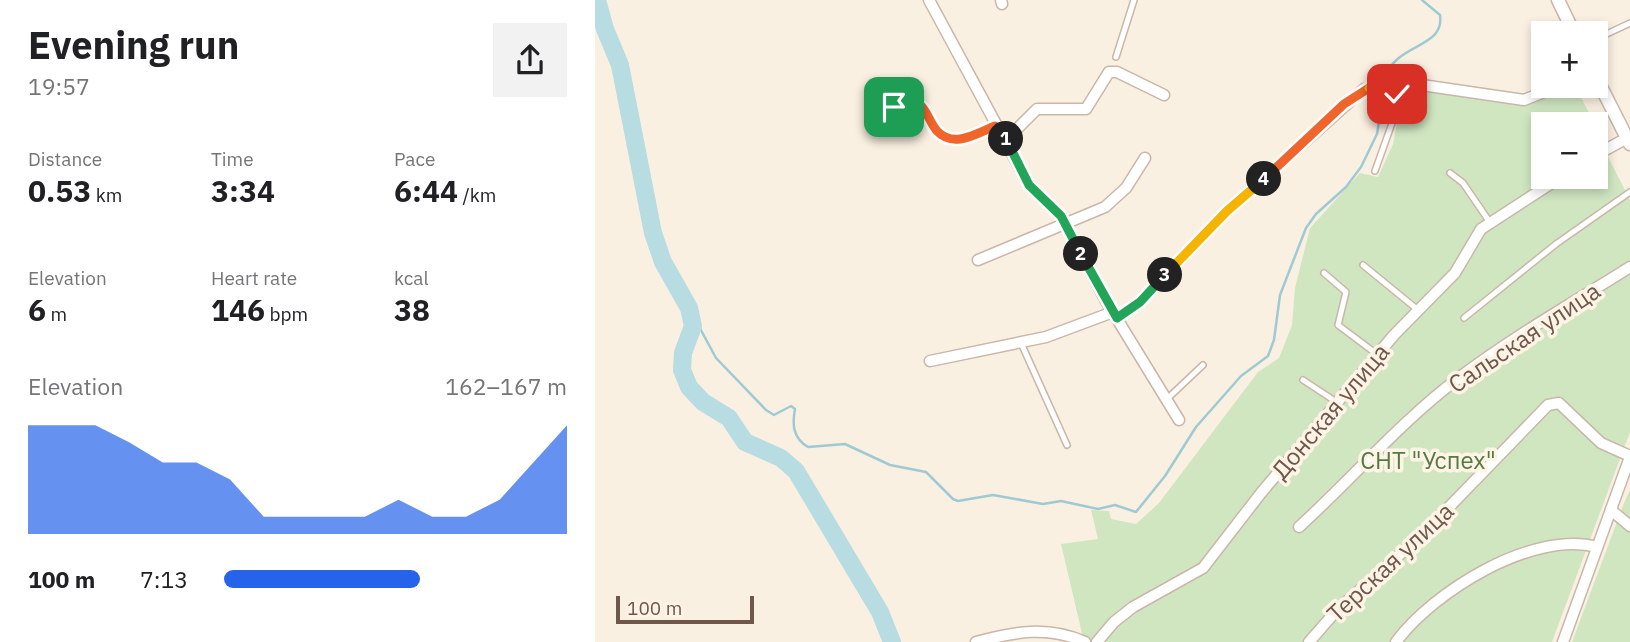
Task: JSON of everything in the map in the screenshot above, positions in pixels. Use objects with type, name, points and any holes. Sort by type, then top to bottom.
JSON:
[{"type":"street","points":[[929,0],[995,126],[1005,136],[1029,185],[1053,206],[1065,224],[1115,315],[1179,419]]},
{"type":"street","points":[[1557,0],[1568,21]]},
{"type":"street","points":[[1005,136],[1037,109],[1086,109],[1109,72],[1117,72],[1164,95]]},
{"type":"street","points":[[930,361],[1046,337],[1115,315],[1140,302],[1227,211],[1364,89],[1397,84],[1423,85],[1516,100],[1535,98]]},
{"type":"street","points":[[1607,98],[1629,141],[1608,150]]},
{"type":"street","points":[[978,260],[1112,202],[1126,188],[1145,158]]},
{"type":"street","name":"Донская улица","points":[[1097,642],[1133,607],[1203,568],[1261,493],[1378,355],[1455,273],[1475,237],[1489,221],[1541,189]]},
{"type":"street","name":"Сальская улица","points":[[1299,527],[1458,379],[1521,333],[1630,267]]},
{"type":"street","name":"Терская улица","points":[[1309,642],[1338,610],[1423,534],[1548,405],[1559,403],[1601,443],[1630,456]]},
{"type":"street","points":[[1563,642],[1630,456]]},
{"type":"street","points":[[1611,510],[1630,526]]},
{"type":"street","points":[[1396,642],[1417,617],[1438,601],[1512,557],[1575,544],[1597,547]]},
{"type":"street","points":[[976,642],[1038,630],[1085,642]]},
{"type":"lane","points":[[1116,57],[1134,0]]},
{"type":"lane","points":[[1608,33],[1630,23]]},
{"type":"lane","points":[[1375,171],[1394,120],[1397,84]]},
{"type":"lane","points":[[894,107],[909,104],[922,107],[936,129],[949,139],[962,139],[995,126]]},
{"type":"lane","points":[[1451,173],[1463,183],[1489,221]]},
{"type":"lane","points":[[1464,318],[1556,244],[1630,192]]},
{"type":"lane","points":[[1363,265],[1418,310]]},
{"type":"lane","points":[[1324,273],[1346,292],[1338,325],[1378,355]]},
{"type":"lane","points":[[1021,342],[1067,445]]},
{"type":"lane","points":[[1166,400],[1203,365]]},
{"type":"lane","points":[[1303,380],[1338,404]]},
{"type":"green space","name":"СНТ \"Успех\"","points":[[1410,87],[1527,105],[1541,98],[1581,98],[1589,112],[1531,112],[1531,189],[1608,189],[1608,157],[1630,200],[1630,432],[1552,642],[1084,642],[1061,544],[1098,539],[1091,510],[1109,511],[1111,519],[1136,524],[1159,503],[1258,372],[1279,358],[1292,325],[1295,288],[1310,228],[1360,173],[1378,177],[1393,144],[1403,92]]},
{"type":"green space","points":[[1630,490],[1630,642],[1572,642],[1624,503]]},
{"type":"waterway","points":[[597,0],[605,29],[620,65],[653,233],[663,262],[689,308],[693,326],[683,353],[682,370],[689,387],[703,402],[729,418],[745,442],[781,458],[796,471],[880,612],[892,642]]},
{"type":"waterway","points":[[1385,78],[1399,58],[1428,40],[1440,26],[1440,15],[1422,0]]},
{"type":"waterway","points":[[689,308],[716,358],[766,410],[774,415],[791,406],[795,409],[795,431],[799,440],[808,447],[845,444],[890,465],[926,472],[958,501],[993,495],[1043,504],[1061,501],[1098,509],[1115,505],[1136,512],[1165,476],[1196,427],[1241,376],[1268,356],[1274,340],[1280,295],[1306,228],[1316,214],[1346,187],[1361,167],[1377,134],[1384,93]]},
{"type":"route","points":[[894,107],[909,104],[922,107],[941,135],[949,139],[962,139],[995,126],[999,127],[1029,185],[1061,216],[1117,318],[1140,302],[1227,211],[1286,160],[1344,104],[1364,89],[1373,87],[1397,84],[1397,94]]}]
